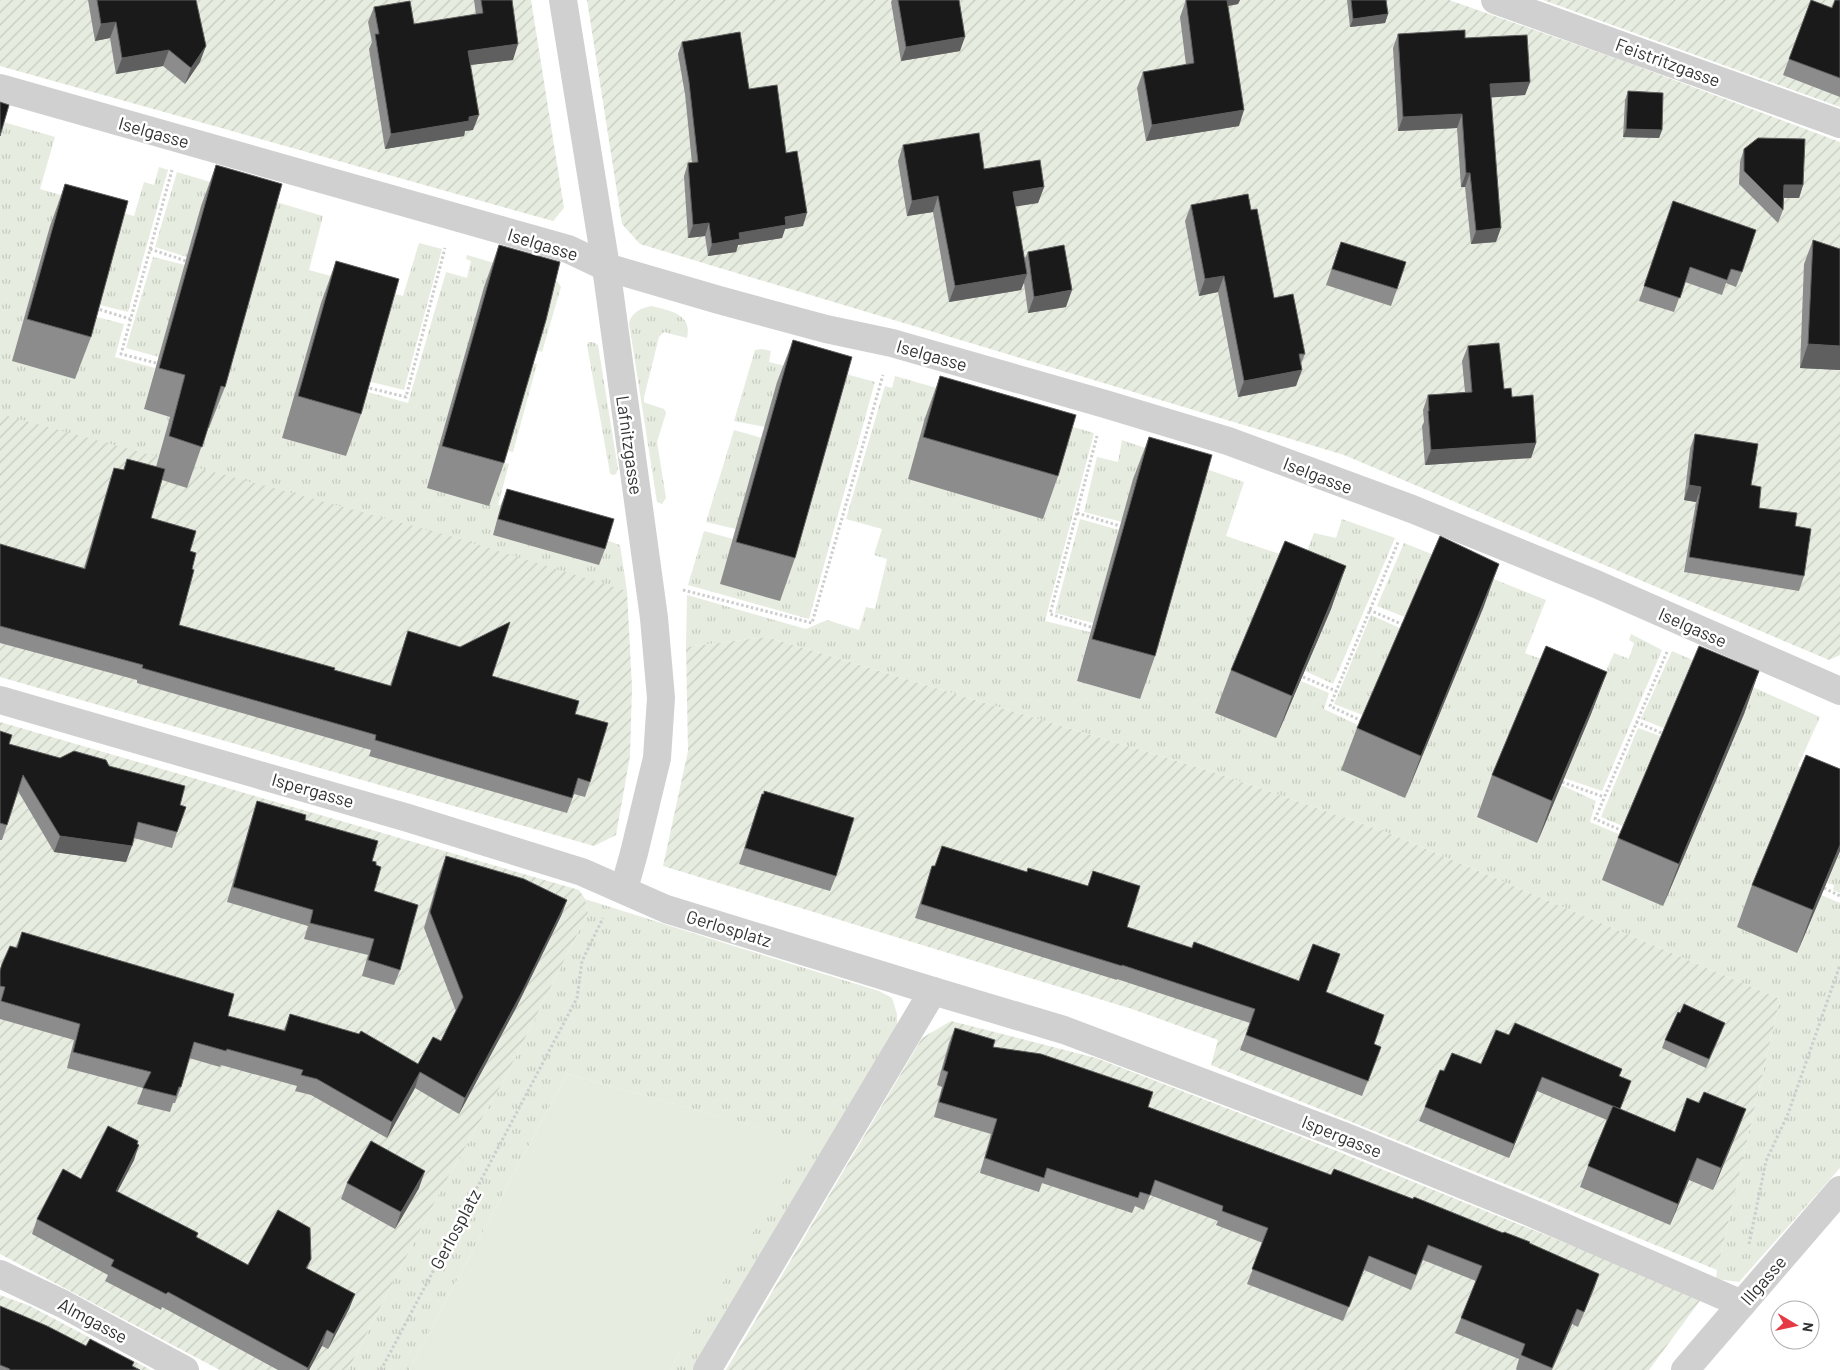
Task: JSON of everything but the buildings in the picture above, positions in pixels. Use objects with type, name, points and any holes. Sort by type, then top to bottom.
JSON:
[{"type":"street","name":"Lafnitzgasse","points":[[563,0],[606,267],[654,618],[661,698],[657,758],[624,889]]},
{"type":"street","name":"Feistritzgasse","points":[[1495,0],[1840,124]]},
{"type":"street","name":"Iselgasse","points":[[0,88],[453,216],[568,250],[606,267],[818,327],[892,344],[1228,441],[1412,509],[1596,584],[1840,691]]},
{"type":"street","name":"Ispergasse","points":[[0,700],[408,818],[582,872],[624,889]]},
{"type":"street","name":"Gerlosplatz","points":[[624,889],[666,909],[933,991]]},
{"type":"street","name":"Ispergasse","points":[[933,991],[1064,1030],[1202,1082],[1534,1214],[1742,1304]]},
{"type":"street","points":[[707,1370],[933,991]]},
{"type":"street","name":"Illgasse","points":[[1685,1370],[1840,1190]]},
{"type":"street","name":"Almgasse","points":[[0,1274],[63,1304],[185,1370]]},
{"type":"path","points":[[156,363],[120,354],[181,140]]},
{"type":"path","points":[[365,387],[406,397],[453,216]]},
{"type":"path","points":[[150,249],[186,260]]},
{"type":"path","points":[[95,308],[130,319]]},
{"type":"path","points":[[648,580],[812,623],[892,344]]},
{"type":"path","points":[[1092,627],[1050,614],[1105,404]]},
{"type":"path","points":[[1363,722],[1330,706],[1412,509]]},
{"type":"path","points":[[1077,513],[1120,526]]},
{"type":"path","points":[[1369,610],[1404,625]]},
{"type":"path","points":[[1623,830],[1595,820],[1681,622]]},
{"type":"path","points":[[1303,677],[1336,691]]},
{"type":"path","points":[[1636,722],[1664,734]]},
{"type":"path","points":[[1562,782],[1604,797]]},
{"type":"path","points":[[1824,888],[1840,896]]},
{"type":"path","name":"Gerlosplatz","points":[[381,1370],[577,998],[582,961],[609,906],[624,889]]},
{"type":"path","points":[[1748,1246],[1766,1161],[1788,1114],[1840,965]]},
{"type":"green space","points":[[0,0],[531,0],[564,208],[553,221],[0,66]]},
{"type":"green space","points":[[587,0],[1449,0],[1626,62],[1840,142],[1840,655],[1829,660],[1344,455],[640,244],[622,224]]},
{"type":"green space","points":[[1543,0],[1840,0],[1840,107]]},
{"type":"green space","points":[[0,121],[55,137],[40,189],[134,216],[144,182],[154,185],[159,167],[168,170],[128,312],[96,304],[93,316],[124,324],[115,357],[155,368],[144,409],[209,428],[201,206],[187,257],[155,247],[177,172],[323,216],[309,270],[403,296],[419,243],[442,249],[404,390],[367,381],[283,438],[346,456],[364,391],[408,403],[446,272],[467,278],[471,261],[466,259],[467,255],[557,281],[561,287],[542,352],[534,349],[502,462],[509,464],[498,505],[501,505],[493,535],[606,540],[620,545],[627,591],[0,416]]},
{"type":"green space","points":[[153,257],[185,265],[159,357],[126,348]]},
{"type":"green space","points":[[652,306],[678,315],[687,324],[688,330],[687,338],[664,332],[659,337],[644,397],[644,402],[664,409],[666,413],[657,442],[666,498],[662,504],[657,502],[629,323],[632,316],[638,311]]},
{"type":"green space","points":[[589,342],[598,345],[618,469],[616,474],[612,475],[610,473],[587,345]]},
{"type":"green space","points":[[755,350],[771,351],[769,362],[805,371],[806,363],[875,382],[809,619],[688,585],[704,531],[733,539],[720,584],[780,600],[765,427],[734,421]]},
{"type":"green space","points":[[530,362],[537,364],[513,452],[505,450]]},
{"type":"green space","points":[[895,376],[1094,433],[1045,621],[1090,632],[1077,681],[1140,699],[1122,522],[1084,512],[1097,457],[1118,462],[1122,440],[1244,482],[1226,536],[1303,562],[1314,533],[1336,538],[1342,519],[1395,538],[1333,684],[1305,671],[1331,609],[1276,738],[1301,681],[1329,693],[1324,709],[1360,726],[1405,798],[1484,606],[1407,618],[1377,606],[1404,543],[1546,600],[1525,653],[1601,682],[1614,653],[1629,659],[1634,643],[1629,640],[1631,634],[1662,650],[1602,791],[1564,778],[1561,785],[1596,801],[1590,822],[1621,835],[1666,729],[1641,719],[1672,651],[1820,717],[1798,766],[1840,782],[1821,895],[1840,903],[1840,1168],[1739,1282],[1716,1279],[1717,1270],[1780,999],[1391,834],[1213,772],[767,637],[686,647],[687,595],[806,629],[827,620],[859,630],[866,607],[875,609],[887,559],[874,555],[882,529],[846,519],[885,386],[892,388]]},
{"type":"green space","points":[[0,414],[450,536],[627,591],[632,688],[630,756],[616,835],[594,846],[0,677]]},
{"type":"green space","points":[[734,430],[762,438],[736,529],[706,522]]},
{"type":"green space","points":[[1080,519],[1119,530],[1093,623],[1055,613]]},
{"type":"green space","points":[[1371,615],[1402,629],[1365,716],[1334,704]]},
{"type":"green space","points":[[767,637],[1213,772],[1391,834],[1780,999],[1717,1270],[1211,1065],[1218,1040],[1132,1009],[663,866],[688,751],[686,647]]},
{"type":"green space","points":[[0,722],[579,890],[585,899],[588,913],[504,1080],[444,1184],[348,1370],[220,1370],[0,1254]]},
{"type":"green space","points":[[1638,728],[1663,737],[1625,827],[1601,817]]},
{"type":"green space","points":[[1840,851],[1840,893],[1833,890],[1834,885],[1827,883]]},
{"type":"green space","points":[[585,899],[879,991],[892,998],[897,1014],[897,1033],[695,1370],[670,1370],[807,1141],[567,1074],[409,1370],[348,1370],[444,1184],[504,1080],[588,913]]},
{"type":"green space","points":[[951,1021],[1096,1058],[1302,1137],[1702,1298],[1649,1370],[726,1370],[922,1038]]},
{"type":"green space","points":[[567,1074],[808,1141],[670,1370],[409,1370]]},
{"type":"green space","points":[[0,1295],[30,1306],[151,1370],[0,1370]]}]
